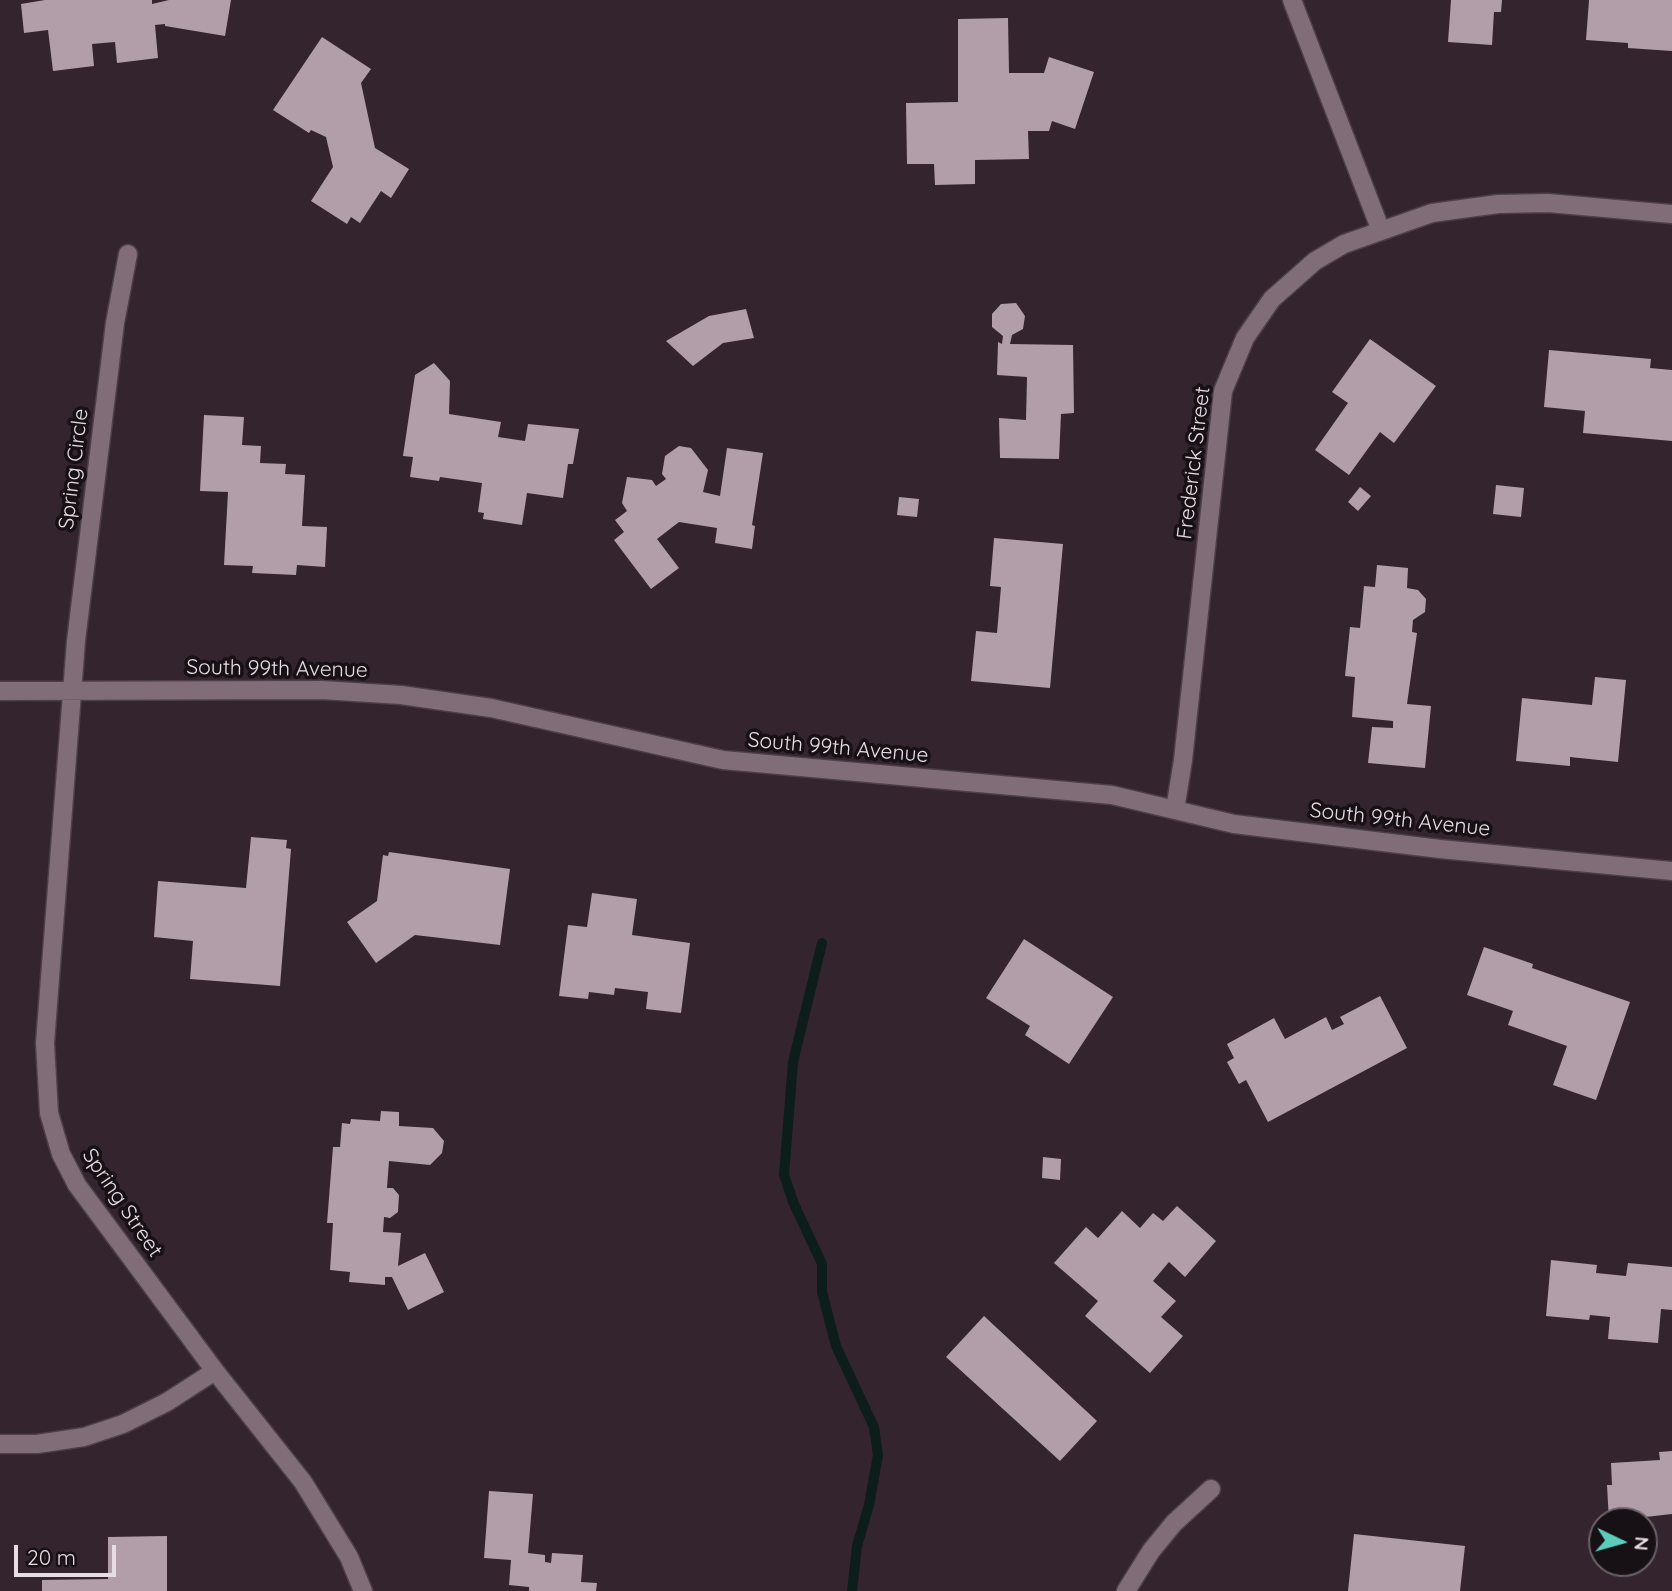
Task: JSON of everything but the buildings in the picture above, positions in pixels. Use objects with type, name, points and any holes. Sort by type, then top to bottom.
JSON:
[{"type":"street","points":[[1292,0],[1381,231]]},
{"type":"street","name":"Frederick Street","points":[[1175,810],[1183,760],[1223,391],[1245,338],[1289,282],[1344,244],[1432,213],[1498,204],[1548,203],[1672,214]]},
{"type":"street","name":"Spring Circle","points":[[73,690],[76,641],[115,323],[128,254]]},
{"type":"street","name":"Spring Street","points":[[73,690],[45,1043],[49,1113],[61,1154],[77,1185],[215,1371],[303,1482],[349,1557],[363,1591]]},
{"type":"street","name":"South 99th Avenue","points":[[0,691],[322,690],[401,695],[491,708],[723,761],[1112,795],[1234,824],[1440,849],[1672,871]]},
{"type":"street","points":[[0,1444],[37,1444],[84,1437],[124,1424],[167,1402],[215,1371]]},
{"type":"street","points":[[1126,1591],[1151,1551],[1174,1523],[1211,1489]]},
{"type":"waterway","points":[[822,943],[793,1062],[784,1175],[794,1204],[822,1264],[822,1292],[836,1346],[874,1427],[878,1455],[869,1505],[857,1546],[852,1591]]}]
